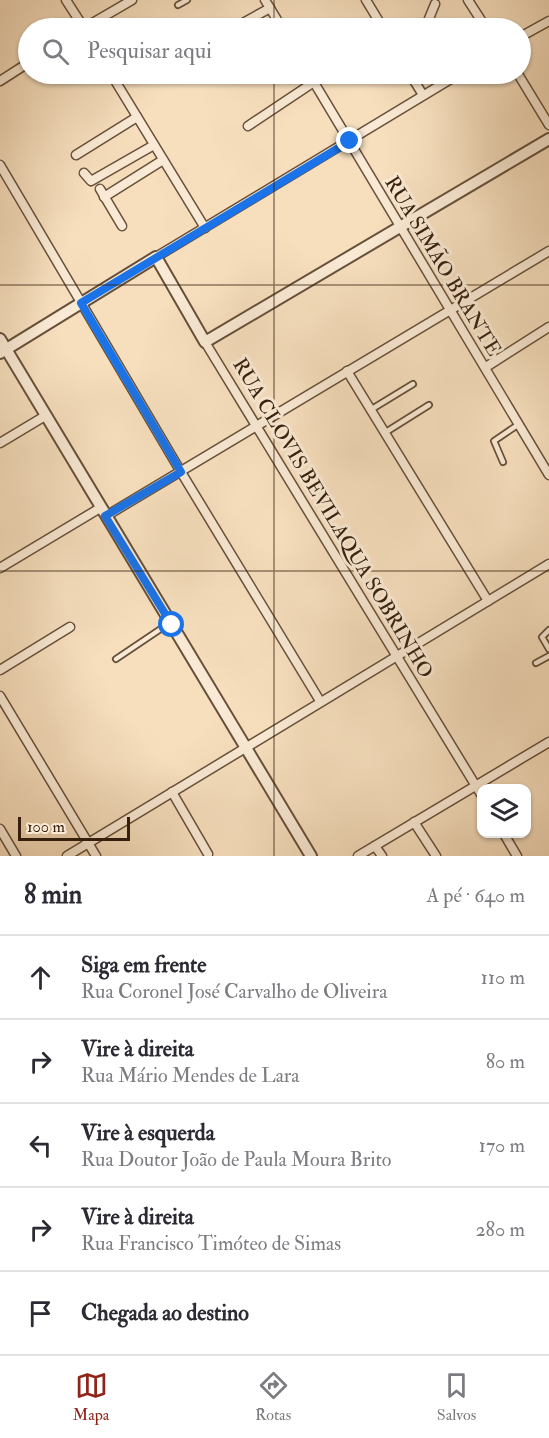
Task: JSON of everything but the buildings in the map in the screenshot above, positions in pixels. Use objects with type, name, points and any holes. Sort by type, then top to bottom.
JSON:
[{"type":"street","points":[[66,0],[78,18]]},
{"type":"street","points":[[101,18],[132,0]]},
{"type":"street","points":[[366,0],[377,18]]},
{"type":"street","points":[[468,0],[480,18]]},
{"type":"street","points":[[248,18],[267,4],[276,18]]},
{"type":"street","points":[[429,18],[435,4]]},
{"type":"street","points":[[531,31],[549,21]]},
{"type":"street","points":[[0,81],[18,69]]},
{"type":"street","points":[[117,84],[204,228]]},
{"type":"street","points":[[248,126],[311,84]]},
{"type":"street","name":"RUA SIMÃO BRANTE","points":[[315,84],[400,228],[452,309],[549,475]]},
{"type":"street","points":[[416,84],[423,95]]},
{"type":"street","points":[[311,856],[2,347],[81,303],[442,84]]},
{"type":"street","points":[[524,84],[549,125]]},
{"type":"street","points":[[76,155],[137,117]]},
{"type":"street","points":[[205,342],[549,139]]},
{"type":"street","points":[[84,174],[91,181],[154,145]]},
{"type":"street","points":[[122,226],[102,193],[163,160]]},
{"type":"street","points":[[0,165],[181,472],[320,701]]},
{"type":"street","points":[[0,567],[181,472],[549,250]]},
{"type":"street","name":"RUA CLOVIS BEVILAQUA SOBRINHO","points":[[156,257],[205,342],[476,787]]},
{"type":"street","points":[[486,367],[549,327]]},
{"type":"street","points":[[347,371],[488,601]]},
{"type":"street","points":[[0,443],[45,416]]},
{"type":"street","points":[[67,856],[549,564]]},
{"type":"street","points":[[0,670],[70,627]]},
{"type":"street","points":[[0,696],[96,856]]},
{"type":"street","points":[[358,856],[549,742]]},
{"type":"street","points":[[172,792],[208,854]]},
{"type":"street","points":[[414,822],[436,856]]},
{"type":"street","points":[[0,829],[16,856]]},
{"type":"street","points":[[506,838],[517,856]]},
{"type":"street","points":[[375,846],[382,856]]},
{"type":"lane","points":[[178,5],[187,0]]},
{"type":"lane","points":[[372,409],[413,384]]},
{"type":"lane","points":[[386,432],[429,405]]},
{"type":"lane","points":[[503,462],[494,441],[519,424]]},
{"type":"lane","points":[[116,659],[171,622]]},
{"type":"lane","points":[[549,630],[542,637],[549,649]]},
{"type":"lane","points":[[536,663],[549,656]]},
{"type":"route","points":[[172,625],[105,516],[181,472],[81,303],[350,141]]}]
